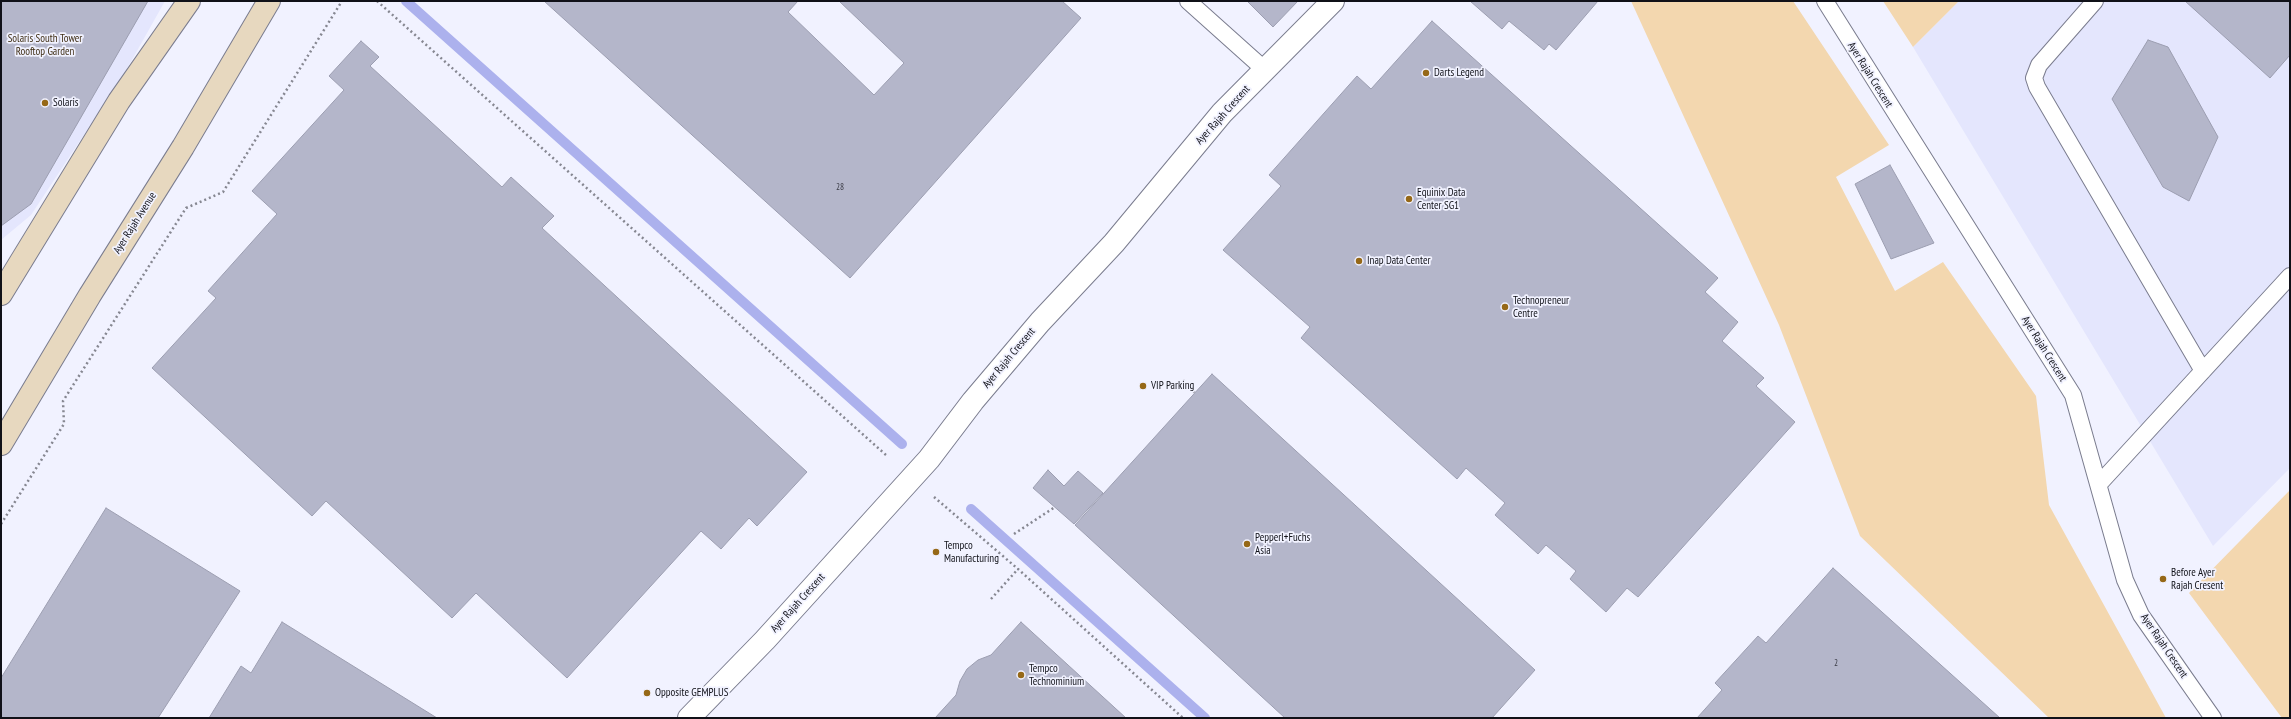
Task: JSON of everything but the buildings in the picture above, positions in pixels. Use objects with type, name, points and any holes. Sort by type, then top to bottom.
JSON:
[{"type":"street","points":[[1,294],[119,101],[189,1]]},
{"type":"street","name":"Ayer Rajah Avenue","points":[[1,444],[90,295],[183,147],[269,1]]},
{"type":"street","name":"Ayer Rajah Crescent","points":[[689,718],[765,640],[912,478],[1040,322],[1114,243],[1222,113],[1333,1]]},
{"type":"lane","points":[[1188,1],[1265,70]]},
{"type":"lane","name":"Ayer Rajah Crescent","points":[[1825,1],[2073,395],[2125,580],[2141,615],[2213,718]]},
{"type":"lane","points":[[2095,1],[2039,65],[2034,78],[2041,94],[2203,371]]},
{"type":"lane","points":[[2099,484],[2290,276]]},
{"type":"path","points":[[1,524],[64,424],[63,401],[186,208],[223,192],[342,1]]},
{"type":"path","points":[[378,1],[886,455]]},
{"type":"path","points":[[1183,380],[1195,392]]},
{"type":"path","points":[[912,478],[1018,569],[1183,718]]},
{"type":"path","points":[[1014,534],[1055,507]]},
{"type":"path","points":[[991,599],[1018,569]]},
{"type":"shaded area","name":"Solaris","points":[[1,1],[165,1],[124,74],[31,215],[1,240]]},
{"type":"shaded area","points":[[1631,1],[1793,1],[1889,145],[1836,177],[1895,291],[1943,262],[2036,396],[2049,505],[2166,718],[2049,718],[1860,536],[1779,325]]},
{"type":"shaded area","points":[[1883,1],[1959,1],[1913,47]]},
{"type":"shaded area","points":[[1959,1],[2290,1],[2290,468],[2213,546],[1913,47]]},
{"type":"shaded area","points":[[2290,490],[2290,718],[2282,718],[2189,593]]},
{"type":"waterway","points":[[406,1],[902,444]]},
{"type":"waterway","points":[[971,509],[1205,718]]},
{"type":"place","name":"Darts Legend","points":[[1426,73]]},
{"type":"place","name":"Solaris","points":[[45,103]]},
{"type":"place","name":"Equinix Data Center SG1","points":[[1409,199]]},
{"type":"place","name":"Inap Data Center","points":[[1359,261]]},
{"type":"place","name":"Technopreneur Centre","points":[[1505,307]]},
{"type":"place","name":"VIP Parking","points":[[1143,386]]},
{"type":"place","name":"Pepperl+Fuchs Asia","points":[[1247,544]]},
{"type":"place","name":"Tempco Manufacturing","points":[[936,552]]},
{"type":"place","name":"Before Ayer Rajah Cresent","points":[[2163,579]]},
{"type":"place","name":"Tempco Technominium","points":[[1021,675]]},
{"type":"place","name":"Opposite GEMPLUS","points":[[647,693]]},
{"type":"park label","name":"Solaris South Tower Rooftop Garden","points":[[45,45]]}]
